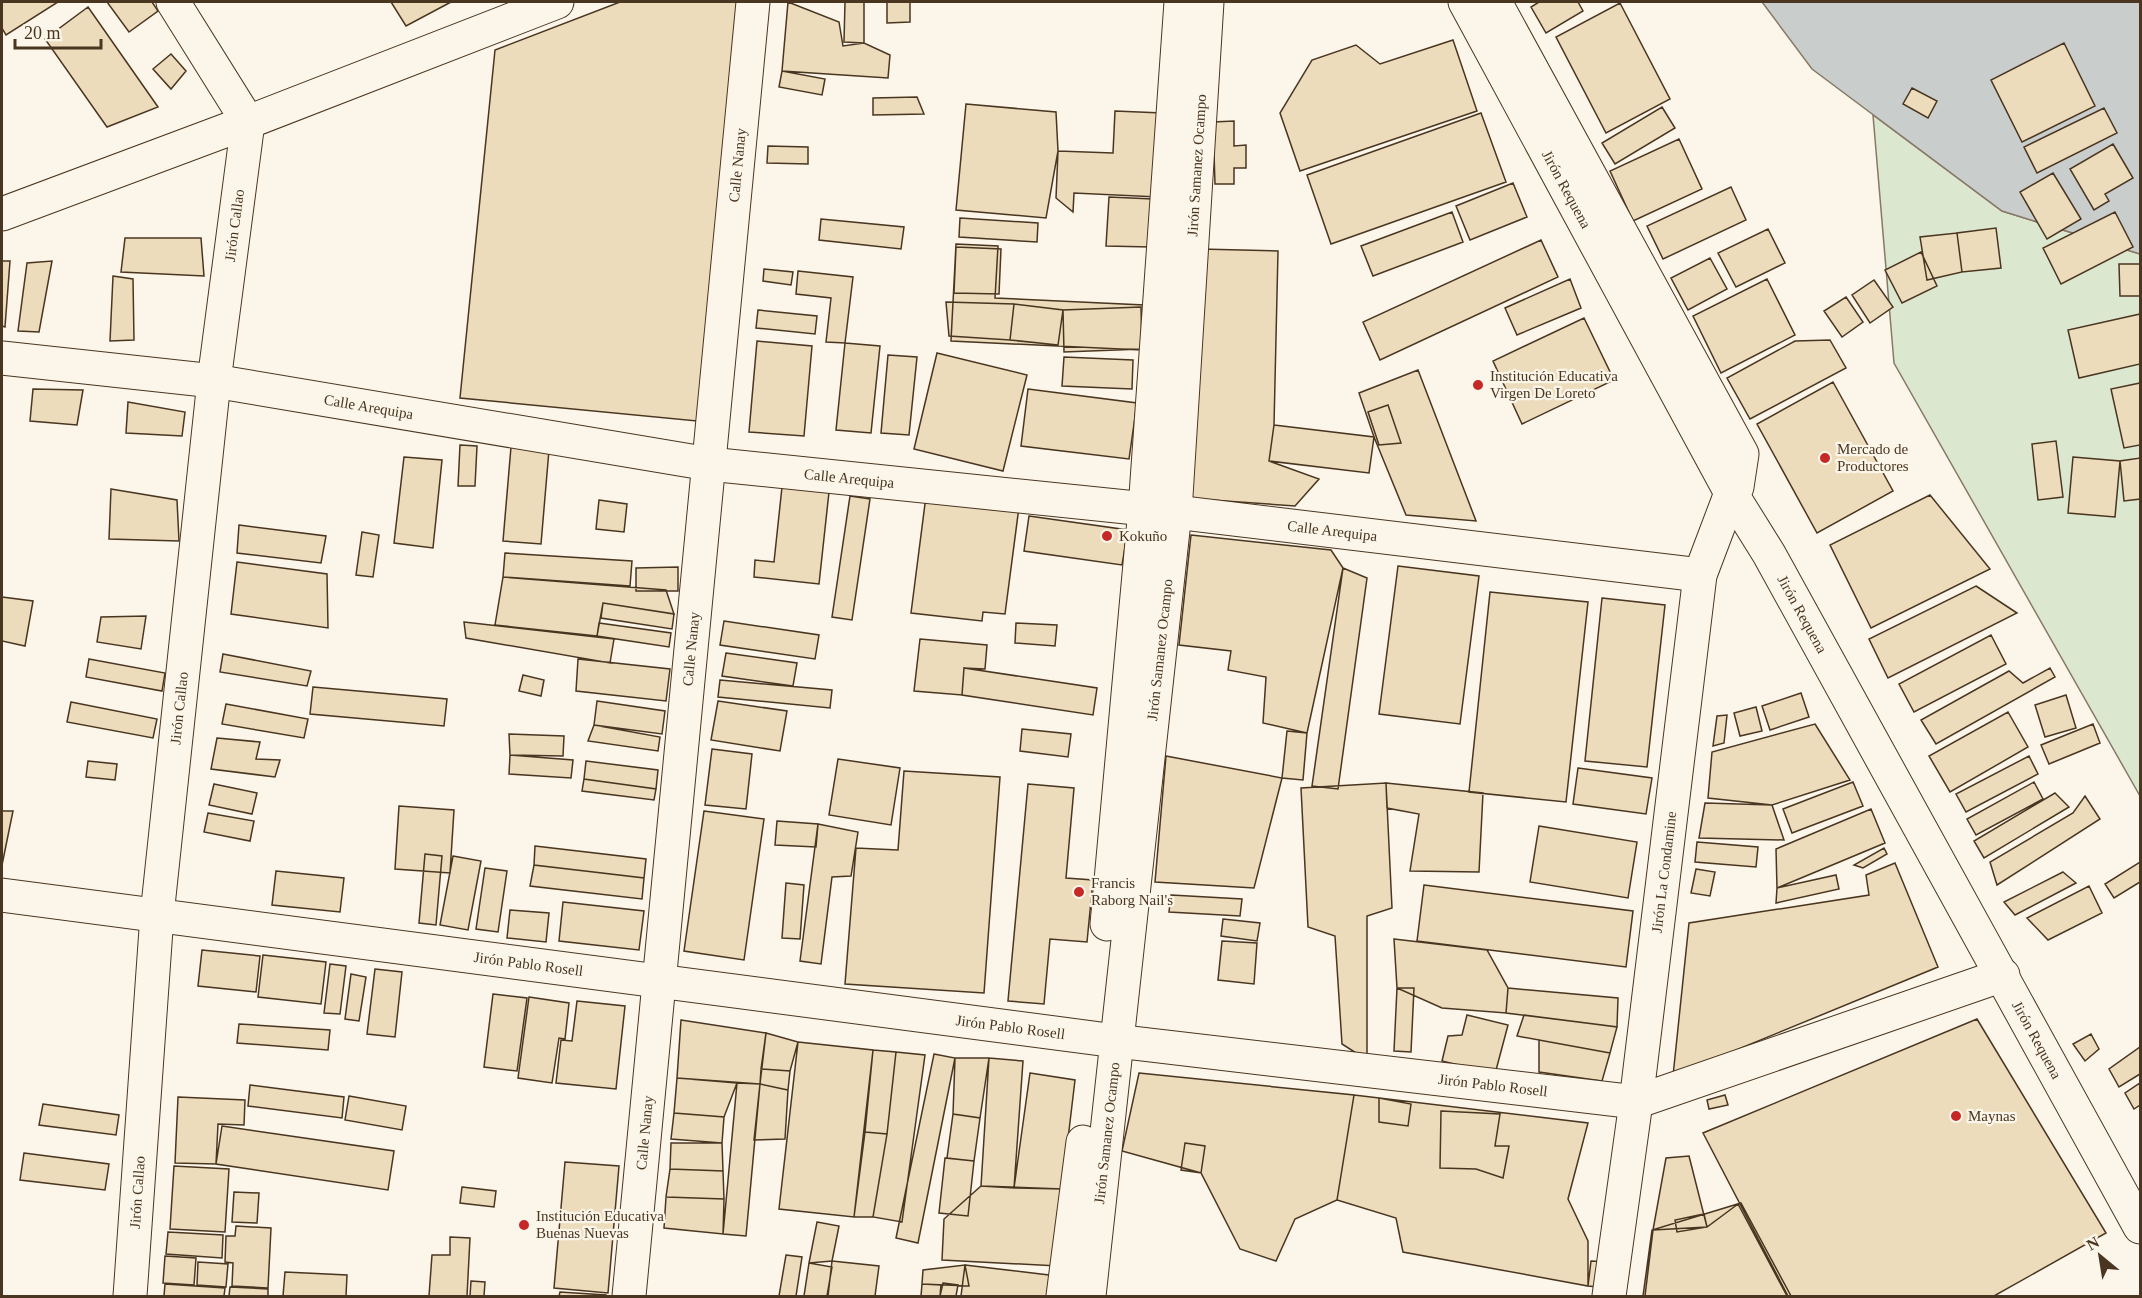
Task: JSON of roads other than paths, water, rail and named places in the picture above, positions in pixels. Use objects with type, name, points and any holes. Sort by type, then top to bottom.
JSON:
[{"type":"street","points":[[173,2],[248,122]]},
{"type":"street","points":[[2,214],[248,122],[557,2]]},
{"type":"street","name":"Calle Nanay","points":[[629,1296],[753,2]]},
{"type":"street","name":"Jirón Samanez Ocampo","points":[[1160,510],[1181,2]]},
{"type":"street","name":"Jirón Samanez Ocampo","points":[[1089,1296],[1106,1040],[1160,510],[1208,2]]},
{"type":"street","name":"Jirón Requena","points":[[1465,2],[1514,65],[1742,454]]},
{"type":"street","name":"Jirón Requena","points":[[1495,2],[1514,65],[1731,493],[1769,554],[2140,1227]]},
{"type":"street","name":"Jirón Callao","points":[[130,1296],[157,915],[214,381],[248,122]]},
{"type":"street","name":"Calle Arequipa","points":[[2,358],[214,381],[709,464],[1160,510],[1700,575]]},
{"type":"street","name":"Jirón La Condamine","points":[[1608,1296],[1636,1102],[1700,575],[1731,493],[1737,487],[1742,454]]},
{"type":"street","name":"Jirón Pablo Rosell","points":[[2,895],[1106,1040],[1636,1102],[2002,975]]},
{"type":"street","name":"Jirón Samanez Ocampo","points":[[1063,1296],[1106,1040]]},
{"type":"place","name":"Institución Educativa Virgen De Loreto","points":[[1478,385]]},
{"type":"place","name":"Mercado de Productores","points":[[1825,458]]},
{"type":"place","name":"Kokuño","points":[[1107,536]]},
{"type":"place","name":"Francis Raborg Nail's","points":[[1079,892]]},
{"type":"place","name":"Maynas","points":[[1956,1116]]},
{"type":"place","name":"Institución Educativa Buenas Nuevas","points":[[524,1225]]}]
